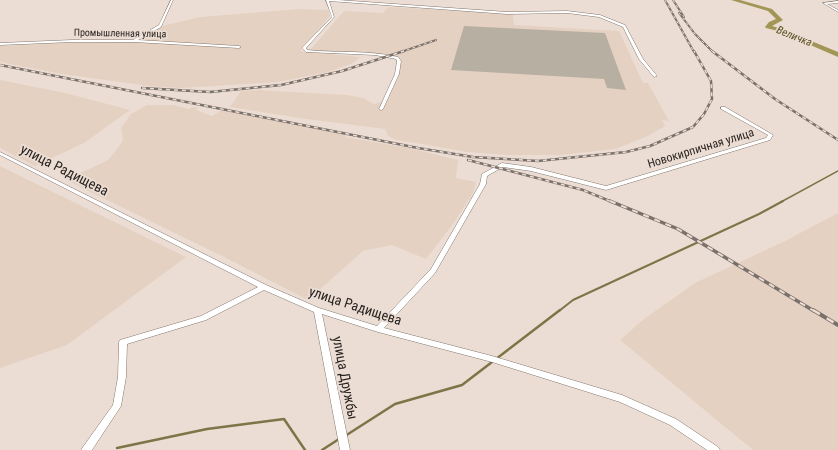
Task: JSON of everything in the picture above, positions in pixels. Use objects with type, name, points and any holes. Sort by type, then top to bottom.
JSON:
[{"type":"street","points":[[134,41],[160,26],[172,0]]},
{"type":"street","points":[[381,109],[397,74],[399,61],[397,58],[368,54],[306,51],[304,48],[333,17],[327,0],[507,12],[567,12],[600,16],[624,26],[641,59],[655,76]]},
{"type":"street","points":[[838,1],[824,3],[838,11]]},
{"type":"street","name":"Промышленная улица","points":[[0,44],[72,41],[134,41],[239,47]]},
{"type":"street","name":"Новокирпичная улица","points":[[378,329],[433,271],[483,184],[484,175],[502,165],[531,169],[606,188],[768,139],[771,135],[724,108]]},
{"type":"street","name":"улица Радищева","points":[[0,153],[264,287],[317,310],[378,329],[492,359],[622,399],[673,422],[715,450]]},
{"type":"street","points":[[86,450],[117,406],[122,377],[123,342],[203,318],[264,287]]},
{"type":"street","name":"улица Дружбы","points":[[317,310],[345,450]]},
{"type":"shaded area","points":[[388,7],[513,14],[514,25],[619,31],[643,83],[648,83],[669,121],[662,120],[665,126],[648,136],[615,149],[560,155],[508,155],[467,152],[396,140],[388,136],[385,129],[306,119],[230,107],[241,91],[258,90],[347,95],[363,98],[374,104],[388,100],[399,76],[401,59],[398,57],[388,54],[310,50],[344,11],[383,13]]},
{"type":"shaded area","points":[[299,9],[328,10],[330,16],[300,51],[360,57],[353,63],[328,72],[278,82],[182,88],[149,86],[62,74],[0,62],[0,46],[134,42],[162,26],[200,17]]},
{"type":"shaded area","points":[[0,80],[65,93],[130,110],[84,143],[35,166],[0,148]]},
{"type":"shaded area","points":[[147,105],[173,105],[189,109],[192,107],[198,108],[196,110],[212,116],[222,110],[346,134],[345,137],[409,148],[458,160],[456,178],[476,182],[473,193],[453,224],[426,259],[392,245],[363,251],[308,300],[224,257],[66,180],[108,160],[123,140],[121,128],[131,114]]},
{"type":"shaded area","points":[[0,166],[186,257],[67,345],[0,368]]},
{"type":"shaded area","points":[[838,213],[838,450],[753,450],[620,340],[644,319],[695,283],[785,241]]},
{"type":"building","points":[[464,26],[605,33],[626,90],[607,88],[604,79],[451,70]]},
{"type":"waterway","name":"Величка","points":[[734,0],[770,10],[780,20],[771,23],[768,27],[780,30],[838,55]]},
{"type":"waterway","points":[[781,202],[838,171]]},
{"type":"waterway","points":[[559,311],[573,300],[759,214],[783,201]]},
{"type":"waterway","points":[[345,436],[395,404],[462,385],[560,310]]},
{"type":"waterway","points":[[117,448],[207,429],[284,419],[305,450]]},
{"type":"waterway","points":[[322,450],[339,439]]},
{"type":"railway","points":[[665,0],[694,52]]},
{"type":"railway","points":[[673,0],[684,17]]},
{"type":"railway","points":[[679,13],[695,34],[712,51]]},
{"type":"railway","points":[[403,51],[436,40]]},
{"type":"railway","points":[[142,88],[210,92],[281,85],[342,71],[403,51]]},
{"type":"railway","points":[[0,65],[418,148],[473,157],[538,161],[626,152],[650,146],[693,127],[704,114],[712,99],[711,81],[694,51]]},
{"type":"railway","points":[[712,51],[775,99],[838,140]]},
{"type":"railway","points":[[468,160],[583,190],[612,202]]},
{"type":"railway","points":[[610,201],[678,229],[814,311]]},
{"type":"railway","points":[[813,310],[838,325]]}]
